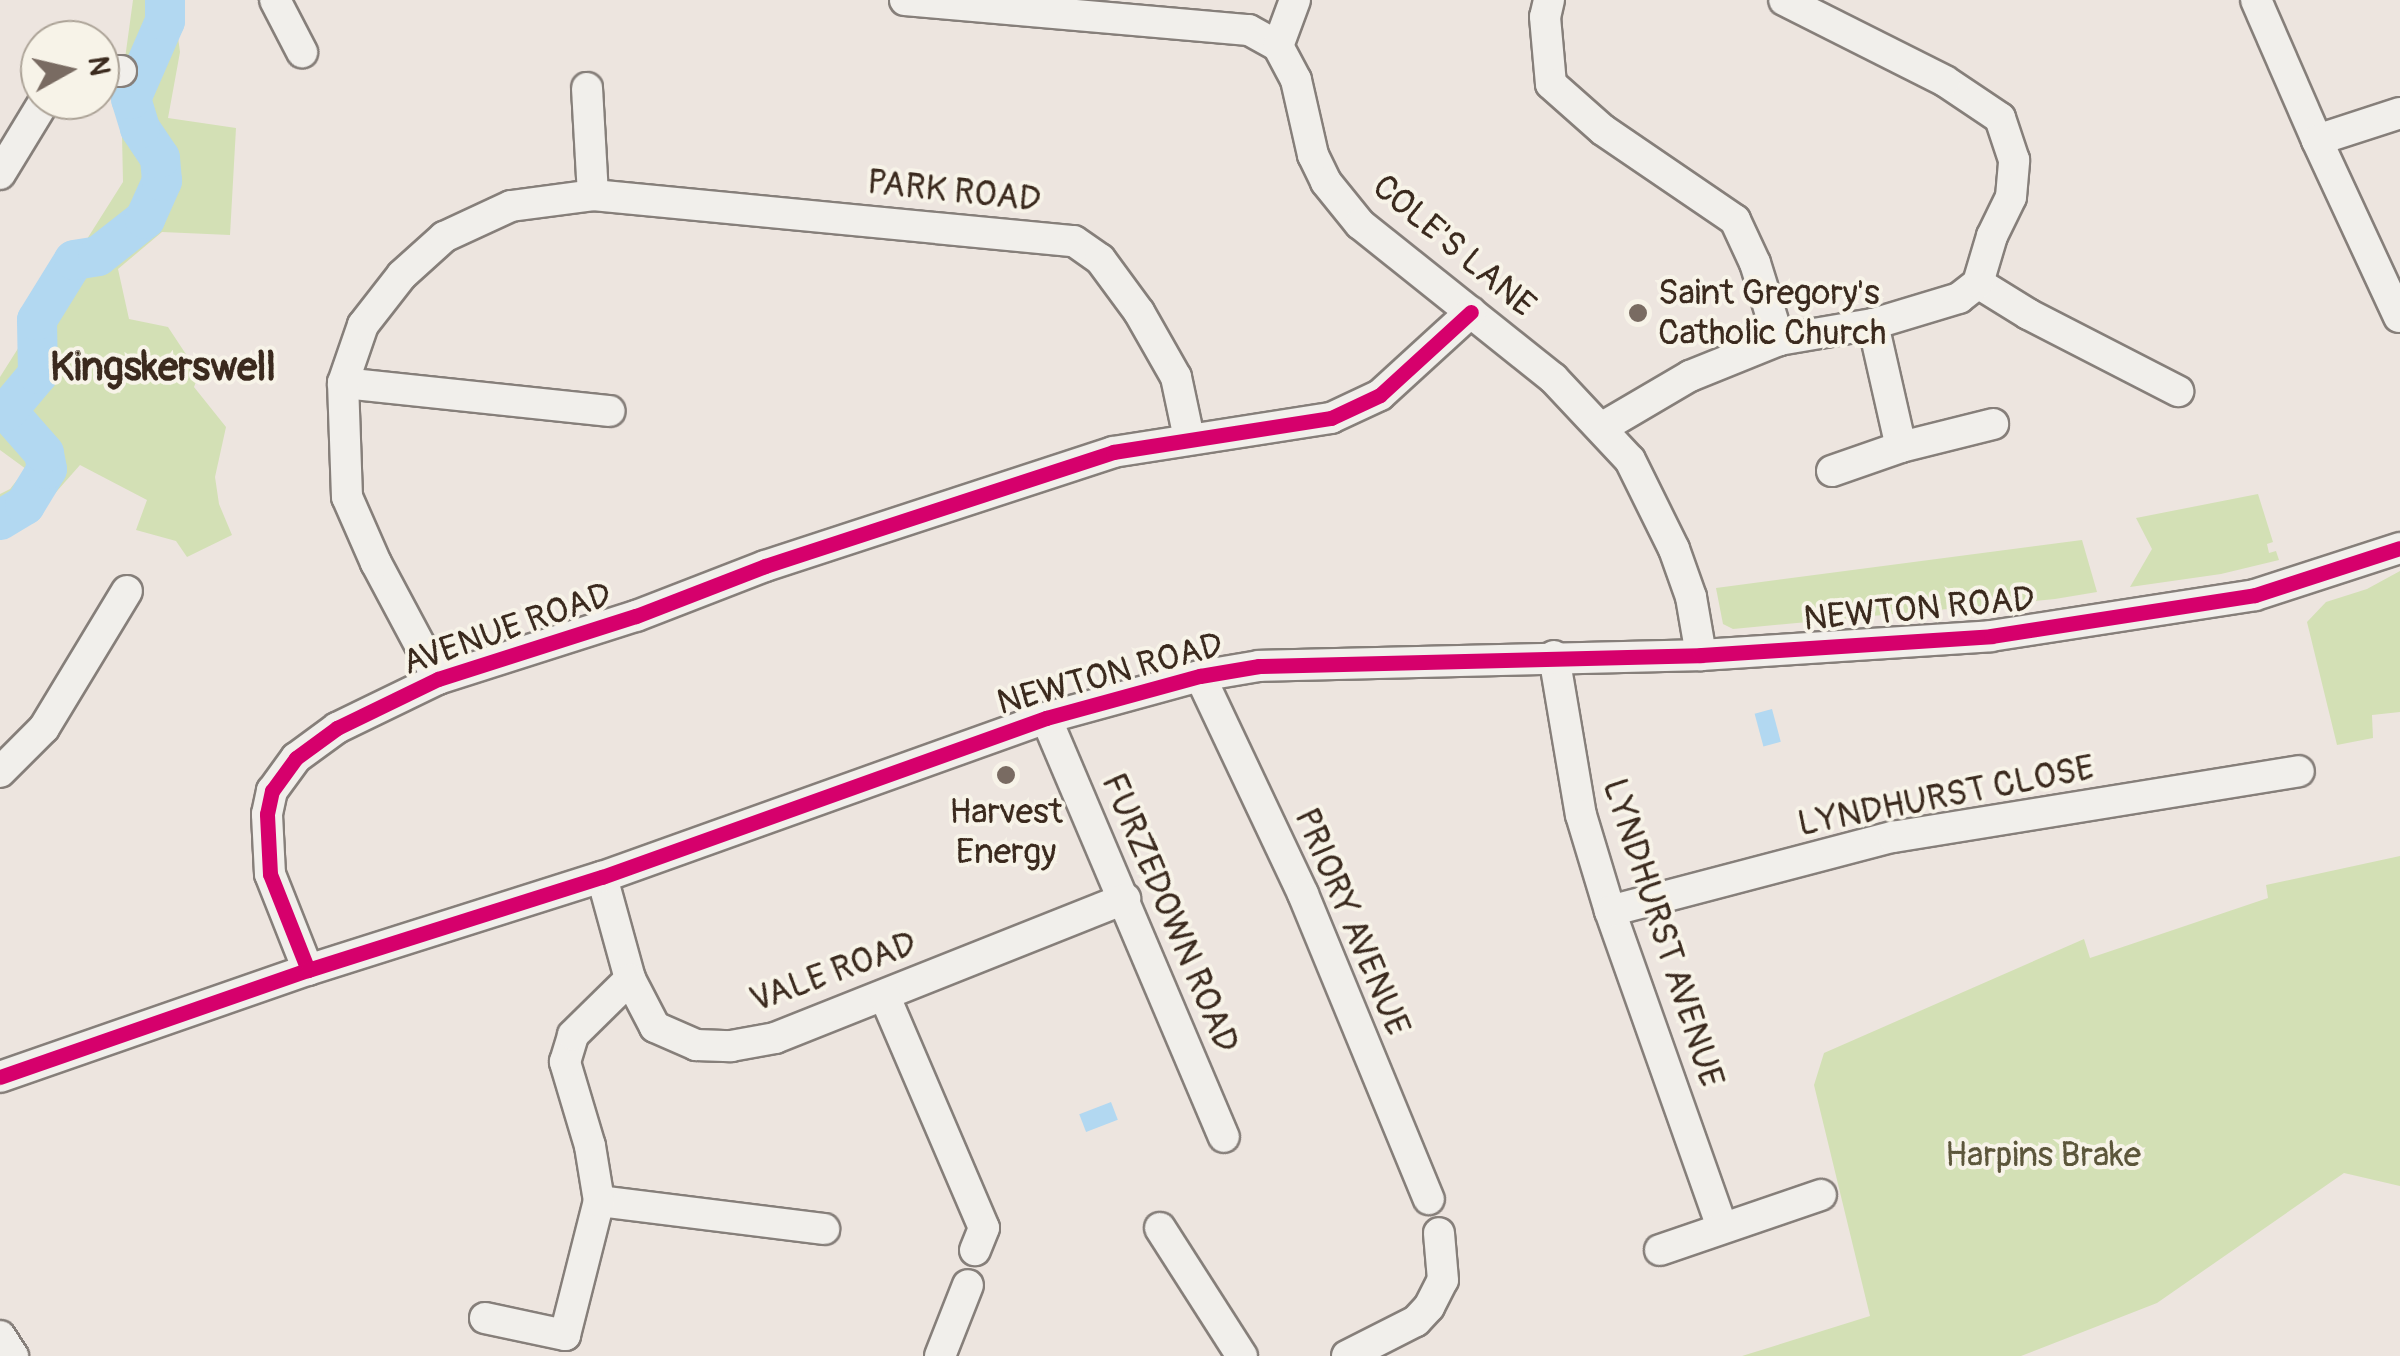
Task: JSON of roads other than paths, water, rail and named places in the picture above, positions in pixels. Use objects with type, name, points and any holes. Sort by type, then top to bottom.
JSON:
[{"type":"street","points":[[275,0],[302,52]]},
{"type":"street","points":[[905,0],[1249,30],[1278,46],[1294,0]]},
{"type":"street","points":[[1549,0],[1545,17],[1551,84],[1602,130],[1735,220],[1755,263],[1779,340]]},
{"type":"street","points":[[1602,427],[1690,376],[1779,340],[1873,324],[1959,298],[1978,283],[1992,236],[2011,197],[2014,160],[2000,118],[1987,105],[1832,10],[1784,0]]},
{"type":"street","points":[[2256,0],[2399,316]]},
{"type":"street","name":"COLE'S LANE","points":[[1278,46],[1296,80],[1313,154],[1326,182],[1360,224],[1553,378],[1630,460],[1656,507],[1691,597],[1701,655]]},
{"type":"street","points":[[587,88],[592,195]]},
{"type":"street","points":[[2317,140],[2400,113]]},
{"type":"street","points":[[0,174],[33,120]]},
{"type":"street","name":"PARK ROAD","points":[[438,679],[376,563],[348,497],[342,444],[343,383],[364,326],[402,275],[444,237],[511,206],[592,195],[1074,241],[1100,259],[1139,312],[1176,377],[1189,438]]},
{"type":"street","points":[[1978,283],[2028,314],[2178,390]]},
{"type":"street","name":"AVENUE ROAD","points":[[308,970],[270,874],[266,848],[272,791],[296,758],[337,728],[438,679],[636,616],[765,566],[1113,452],[1331,418],[1380,395],[1471,312]]},
{"type":"street","points":[[1873,324],[1901,447]]},
{"type":"street","points":[[343,383],[610,411]]},
{"type":"street","points":[[1832,471],[1901,447],[1993,424]]},
{"type":"street","name":"NEWTON ROAD","points":[[0,1077],[308,970],[602,877],[1046,718],[1200,676],[1259,666],[1701,655],[1991,636],[2174,610],[2270,591],[2400,548]]},
{"type":"street","points":[[0,772],[44,728],[127,591]]},
{"type":"street","name":"LYNDHURST AVENUE","points":[[1554,656],[1581,816],[1610,911],[1722,1228]]},
{"type":"street","name":"PRIORY AVENUE","points":[[1200,676],[1303,894],[1429,1200]]},
{"type":"street","name":"FURZEDOWN ROAD","points":[[1046,718],[1224,1137]]},
{"type":"street","name":"LYNDHURST CLOSE","points":[[1610,911],[1892,837],[2299,771]]},
{"type":"street","name":"VALE ROAD","points":[[602,877],[630,979],[655,1027],[696,1045],[730,1046],[774,1038],[1125,899]]},
{"type":"street","points":[[485,1318],[565,1335],[600,1201],[590,1146],[565,1062],[573,1035],[630,979]]},
{"type":"street","points":[[885,997],[984,1228],[975,1250]]},
{"type":"street","points":[[1660,1250],[1821,1195]]},
{"type":"street","points":[[600,1201],[824,1229]]},
{"type":"street","points":[[1160,1228],[1242,1356]]},
{"type":"street","points":[[1346,1356],[1416,1322],[1429,1307],[1443,1280],[1438,1233]]},
{"type":"street","points":[[940,1356],[968,1285]]},
{"type":"street","points":[[0,1336],[13,1356]]},
{"type":"water","points":[[1772,709],[1781,742],[1763,747],[1755,714]]},
{"type":"water","points":[[1111,1102],[1118,1120],[1086,1132],[1079,1114]]},
{"type":"waterway","points":[[0,520],[25,505],[47,469],[44,453],[7,411],[38,374],[37,320],[74,260],[98,256],[145,219],[162,181],[160,158],[140,128],[131,99],[165,21],[165,0]]},
{"type":"place","name":"Saint Gregory's Catholic Church","points":[[1638,313]]},
{"type":"place","name":"Harvest Energy","points":[[1006,775]]},
{"type":"district","name":"Kingskerswell","points":[[163,368]]},
{"type":"park label","name":"Harpins Brake","points":[[2043,1155]]}]
